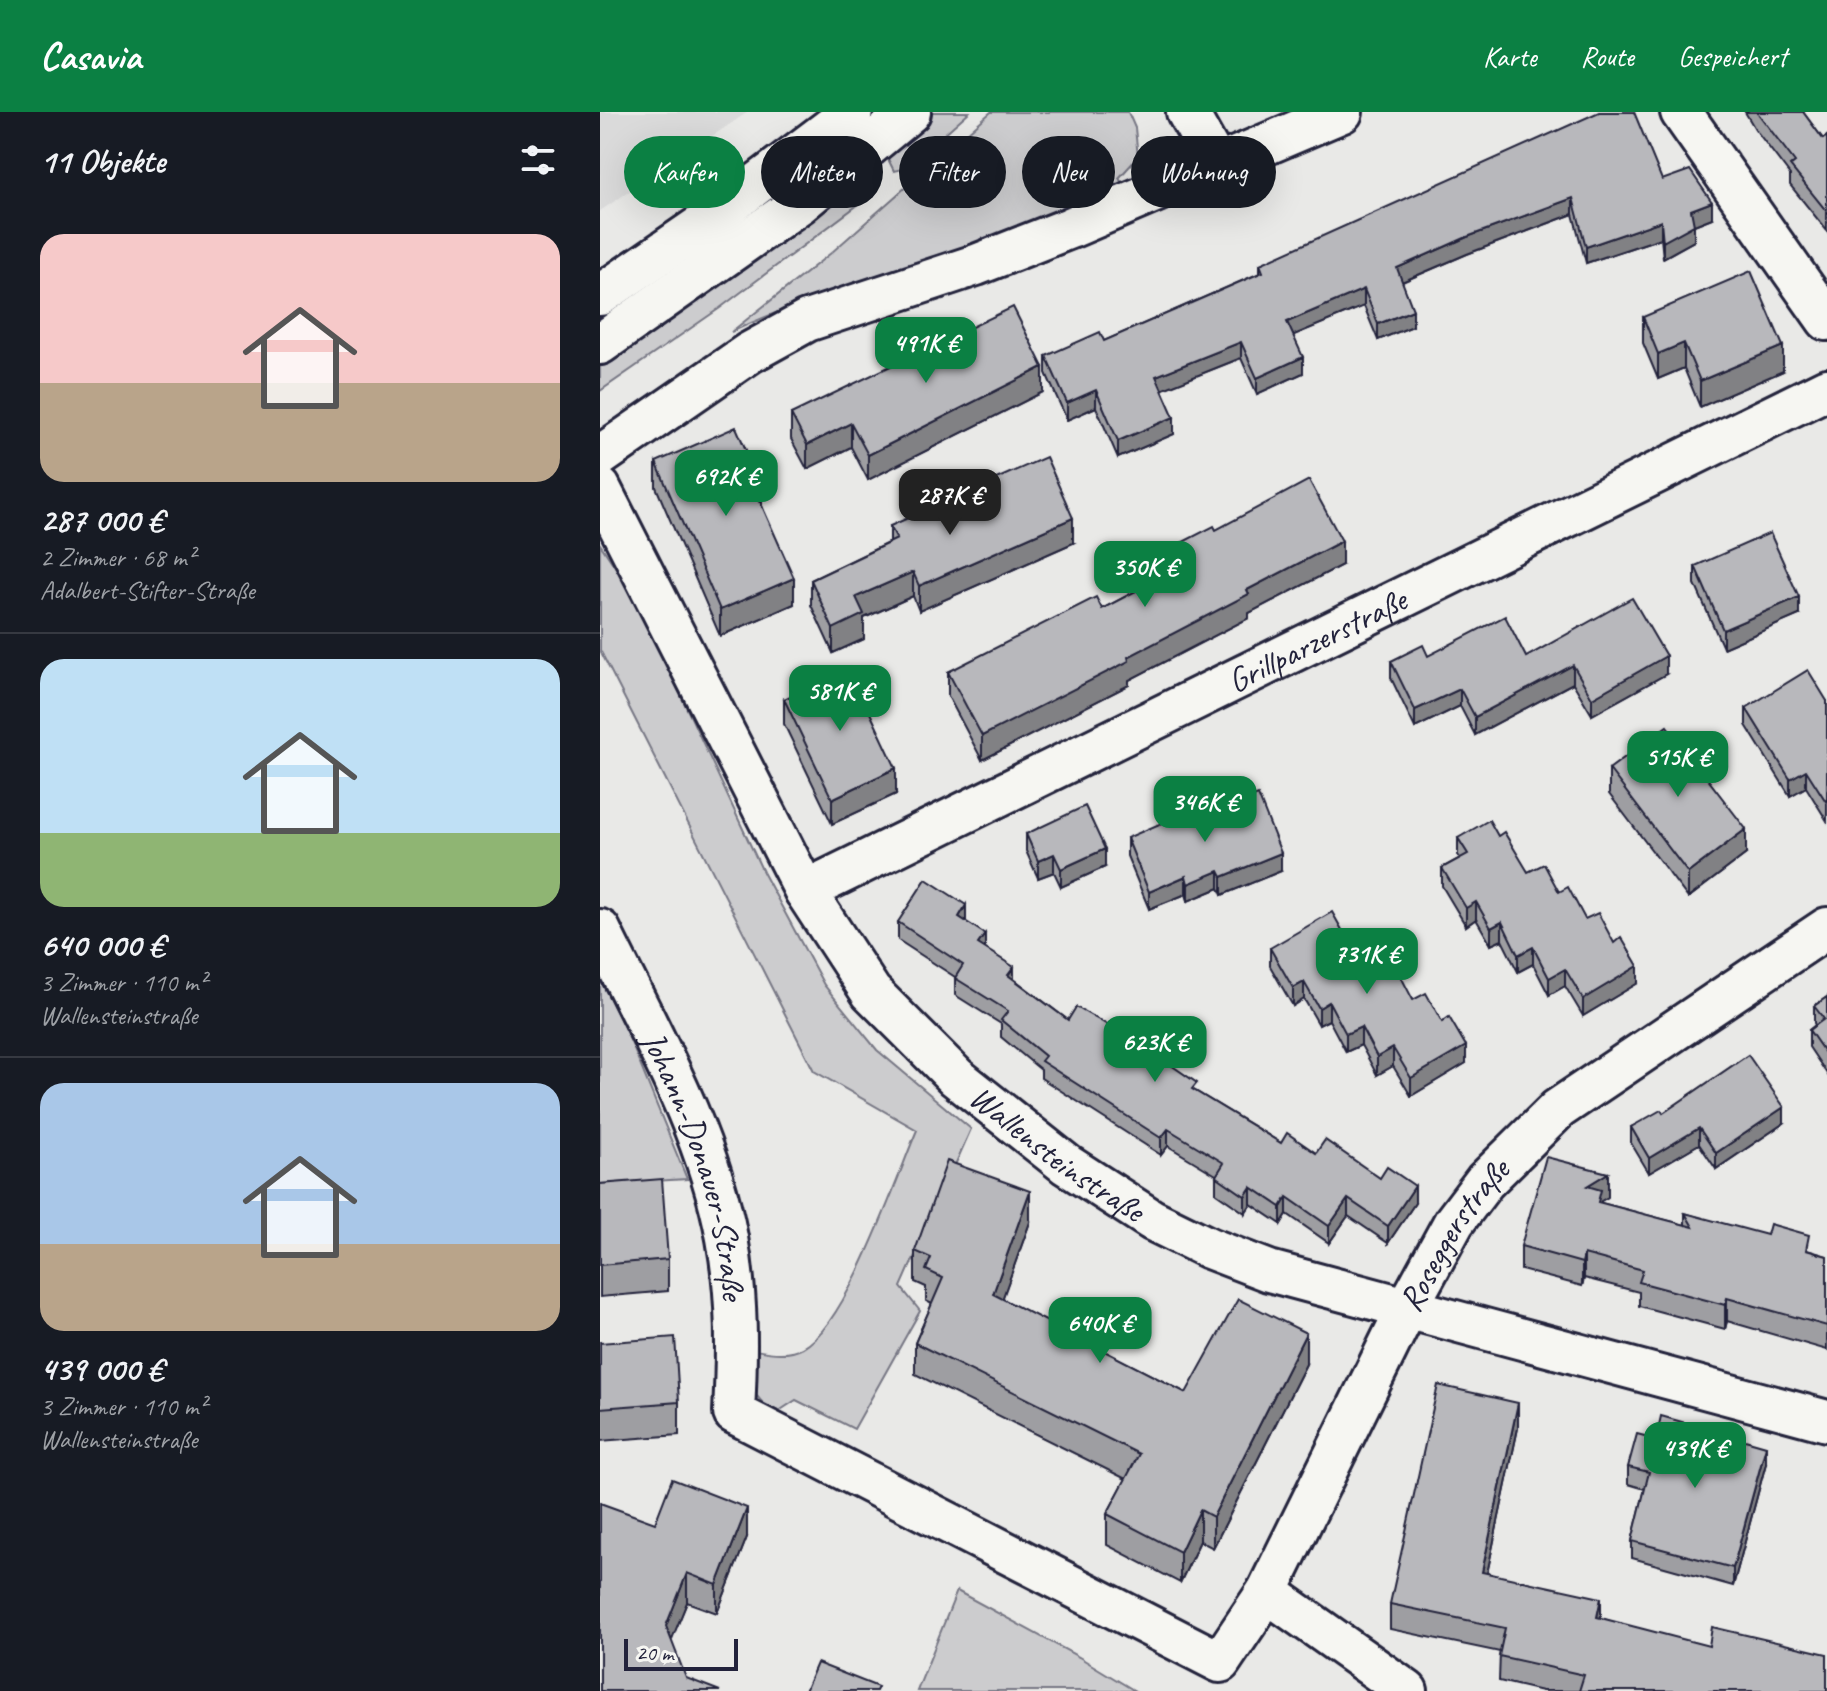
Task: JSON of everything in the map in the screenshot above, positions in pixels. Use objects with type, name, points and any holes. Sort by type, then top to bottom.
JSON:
[{"type":"street","points":[[600,295],[736,201],[852,112]]},
{"type":"street","points":[[600,344],[799,204],[910,112]]},
{"type":"street","points":[[1187,112],[1201,136]]},
{"type":"street","points":[[1276,140],[1342,112]]},
{"type":"street","points":[[1681,112],[1827,320]]},
{"type":"street","points":[[600,456],[749,353],[807,321],[976,265],[1131,201]]},
{"type":"street","name":"Grillparzerstraße","points":[[805,891],[1827,389]]},
{"type":"street","name":"Wallensteinstraße","points":[[600,488],[805,891],[871,992],[988,1104],[1067,1165],[1152,1220],[1209,1248],[1269,1271],[1827,1421]]},
{"type":"street","name":"Roseggerstraße","points":[[1220,1662],[1267,1592],[1406,1310],[1454,1222],[1517,1146],[1558,1109],[1827,928]]},
{"type":"street","name":"Johann-Donauer-Straße","points":[[600,930],[680,1095],[727,1234],[737,1316],[734,1413],[1220,1662]]},
{"type":"street","points":[[1267,1592],[1407,1691]]},
{"type":"shaded area","points":[[600,112],[748,112],[712,136],[624,136],[624,195],[600,211]]},
{"type":"shaded area","points":[[925,112],[969,112],[942,136],[903,136]]},
{"type":"shaded area","points":[[991,112],[1128,112],[1136,136],[1131,136],[1131,165],[1119,178],[1123,185],[1115,189],[1115,136],[1022,136],[1022,208],[1073,208],[1026,227],[828,293],[731,332],[831,253],[899,193],[899,208],[1006,208],[1006,136],[964,136]]},
{"type":"shaded area","points":[[899,141],[899,170],[894,171],[886,155]]},
{"type":"shaded area","points":[[817,208],[854,208],[720,308],[600,391],[600,361]]},
{"type":"shaded area","points":[[600,544],[634,595],[763,872],[824,985],[877,1050],[971,1129],[901,1287],[920,1311],[854,1429],[796,1400],[773,1415],[751,1389],[749,1349],[790,1352],[803,1348],[820,1334],[853,1282],[869,1249],[917,1130],[814,1071],[600,650]]},
{"type":"shaded area","points":[[600,978],[631,1042],[687,1179],[600,1184]]},
{"type":"shaded area","points":[[957,1591],[1079,1657],[1135,1691],[917,1691]]},
{"type":"building","points":[[1599,112],[1634,112],[1662,180],[1690,170],[1712,202],[1691,210],[1694,225],[1663,242],[1661,221],[1586,247],[1573,198],[1467,237],[1397,268],[1413,310],[1378,324],[1364,289],[1287,322],[1303,357],[1257,378],[1241,342],[1156,376],[1174,417],[1118,441],[1096,390],[1067,403],[1046,356],[1100,332],[1104,341],[1263,272],[1260,264]]},
{"type":"building","points":[[1757,112],[1803,112],[1823,139],[1827,136],[1827,212],[1790,166],[1795,162]]},
{"type":"building","points":[[1751,271],[1783,346],[1700,381],[1684,343],[1658,354],[1643,317]]},
{"type":"building","points":[[1013,307],[1043,367],[868,455],[851,423],[807,445],[791,414]]},
{"type":"building","points":[[736,427],[762,487],[755,490],[794,578],[720,610],[656,462]]},
{"type":"building","points":[[1046,457],[1073,518],[919,586],[913,572],[856,597],[864,614],[833,629],[811,580],[897,539],[890,526]]},
{"type":"building","points":[[1309,480],[1342,541],[1128,657],[1129,661],[982,736],[948,672],[1096,597],[1102,609],[1153,582],[1144,562],[1214,526],[1216,530]]},
{"type":"building","points":[[1770,533],[1799,597],[1723,630],[1695,566]]},
{"type":"building","points":[[1632,598],[1666,656],[1592,698],[1573,665],[1475,717],[1460,689],[1415,710],[1391,661],[1423,645],[1428,656],[1505,616],[1526,657]]},
{"type":"building","points":[[849,668],[896,768],[832,799],[784,699]]},
{"type":"building","points":[[1808,670],[1827,701],[1827,803],[1806,770],[1790,779],[1746,708]]},
{"type":"building","points":[[1667,726],[1746,829],[1688,873],[1609,769]]},
{"type":"building","points":[[1258,795],[1281,853],[1222,877],[1219,871],[1188,884],[1186,876],[1149,892],[1127,838],[1194,809],[1198,819]]},
{"type":"building","points":[[1085,806],[1105,849],[1061,869],[1054,854],[1038,861],[1026,834]]},
{"type":"building","points":[[1489,820],[1498,836],[1504,832],[1528,872],[1544,864],[1559,892],[1568,887],[1585,919],[1598,913],[1614,943],[1621,937],[1638,966],[1583,999],[1565,969],[1549,978],[1533,947],[1518,955],[1502,922],[1491,928],[1476,902],[1466,908],[1442,868],[1468,854],[1458,838]]},
{"type":"building","points":[[926,879],[966,905],[959,917],[985,934],[978,944],[1014,967],[1008,975],[1068,1020],[1076,1007],[1139,1043],[1197,1083],[1192,1089],[1281,1143],[1287,1133],[1316,1153],[1325,1140],[1380,1178],[1387,1167],[1415,1186],[1388,1226],[1348,1199],[1329,1226],[1287,1197],[1281,1207],[1251,1187],[1245,1196],[1216,1176],[1224,1163],[1168,1129],[1161,1138],[1041,1061],[1045,1056],[1001,1020],[1008,1011],[955,978],[963,965],[898,922]]},
{"type":"building","points":[[1332,912],[1355,953],[1372,943],[1387,971],[1396,967],[1413,1000],[1426,993],[1442,1022],[1449,1017],[1466,1046],[1411,1078],[1393,1048],[1377,1057],[1361,1027],[1346,1034],[1329,1002],[1319,1008],[1304,982],[1293,988],[1270,948]]},
{"type":"building","points":[[1827,997],[1827,1056],[1809,1030],[1824,1019],[1814,1006]]},
{"type":"building","points":[[1748,1055],[1784,1107],[1716,1153],[1699,1128],[1649,1158],[1631,1127],[1661,1110],[1663,1113]]},
{"type":"building","points":[[1546,1157],[1608,1173],[1587,1186],[1601,1190],[1598,1202],[1693,1227],[1685,1213],[1767,1235],[1770,1224],[1809,1235],[1806,1250],[1827,1256],[1827,1326],[1727,1298],[1725,1305],[1639,1282],[1643,1270],[1584,1254],[1582,1263],[1521,1246]]},
{"type":"building","points":[[947,1161],[1030,1191],[993,1294],[1186,1393],[1238,1299],[1306,1333],[1213,1517],[1200,1510],[1180,1552],[1107,1514],[1139,1454],[915,1343],[943,1278],[926,1270],[931,1258],[915,1251]]},
{"type":"building","points":[[662,1179],[668,1259],[600,1265],[600,1184]]},
{"type":"building","points":[[675,1337],[679,1402],[600,1408],[600,1343]]},
{"type":"building","points":[[1438,1385],[1518,1403],[1482,1572],[1601,1598],[1597,1617],[1709,1646],[1712,1627],[1827,1654],[1827,1691],[1579,1691],[1584,1675],[1499,1656],[1505,1628],[1390,1604]]},
{"type":"building","points":[[1661,1416],[1766,1446],[1733,1568],[1632,1541],[1649,1472],[1628,1467],[1637,1434],[1656,1439]]},
{"type":"building","points":[[672,1479],[747,1508],[717,1585],[687,1573],[666,1626],[686,1678],[720,1691],[600,1691],[600,1503],[655,1523]]},
{"type":"building","points":[[817,1663],[878,1687],[876,1691],[805,1691]]}]
